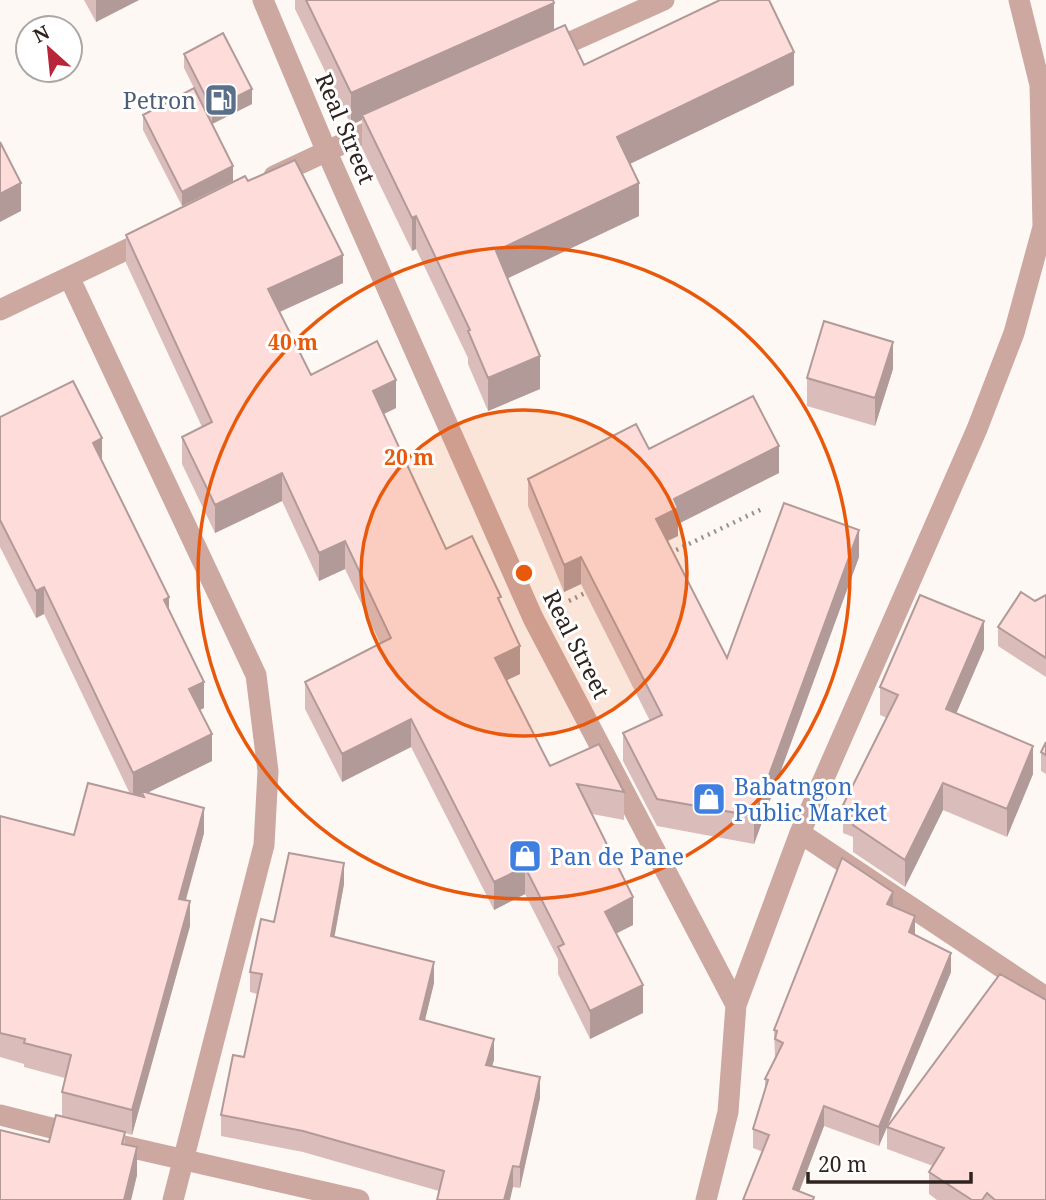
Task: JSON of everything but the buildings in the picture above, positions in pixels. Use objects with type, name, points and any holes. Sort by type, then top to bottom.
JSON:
[{"type":"street","name":"Real Street","points":[[263,0],[326,150],[533,618],[736,1005]]},
{"type":"street","points":[[526,61],[664,0]]},
{"type":"street","points":[[706,1200],[728,1112],[736,1005],[800,833],[977,429],[1014,333],[1043,227],[1040,85],[1019,0]]},
{"type":"street","points":[[253,187],[326,150],[401,117]]},
{"type":"street","points":[[0,310],[167,230]]},
{"type":"street","points":[[69,279],[256,674],[268,771],[264,845],[173,1200]]},
{"type":"street","points":[[800,833],[1046,997]]},
{"type":"street","points":[[0,1115],[182,1161],[359,1200]]},
{"type":"path","points":[[666,555],[762,509]]},
{"type":"path","points":[[533,618],[593,589]]},
{"type":"place","name":"Petron","points":[[221,100]]},
{"type":"place","name":"Babatngon Public Market","points":[[709,799]]},
{"type":"place","name":"Pan de Pane","points":[[525,856]]}]
